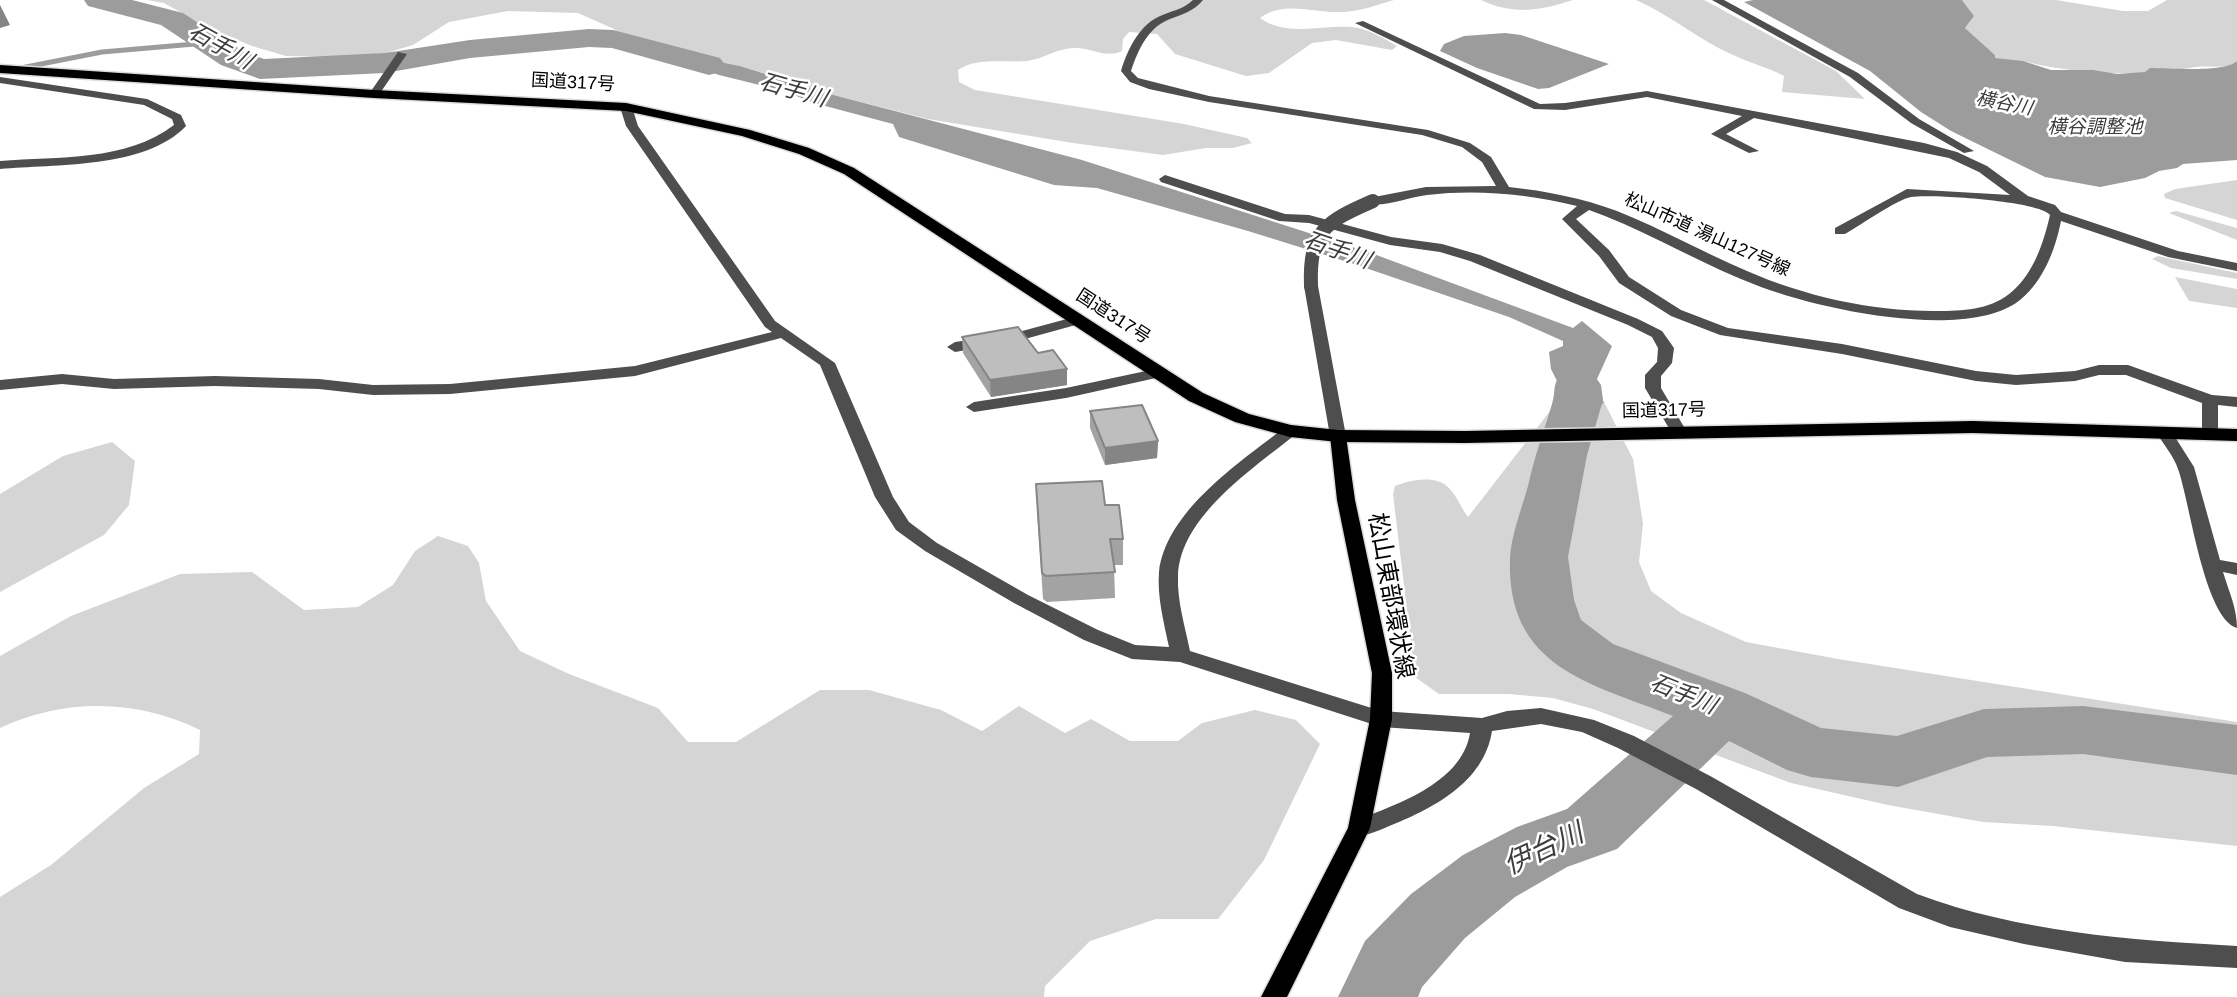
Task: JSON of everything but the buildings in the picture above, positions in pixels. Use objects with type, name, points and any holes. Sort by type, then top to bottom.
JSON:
[{"type":"highway","name":"国道317号","points":[[0,69],[374,94],[626,107],[745,133],[804,151],[849,171],[1196,397],[1242,418],[1290,430],[1338,436],[1465,437],[1973,427],[2237,435]]},
{"type":"main road","name":"松山東部環状線","points":[[1274,997],[1359,828],[1381,719],[1382,673],[1346,500],[1338,436]]},
{"type":"street","points":[[1198,0],[1188,9],[1156,21],[1143,37],[1126,71],[1134,80],[1209,99],[1424,132],[1466,145],[1488,160],[1504,189]]},
{"type":"street","points":[[1717,0],[1854,75],[1915,121],[2026,184],[2045,199],[2053,212]]},
{"type":"street","points":[[1360,23],[1538,107],[1559,109],[1647,94],[1954,155],[1983,169],[2020,193],[2024,199]]},
{"type":"street","points":[[374,94],[402,54]]},
{"type":"street","points":[[0,80],[147,102],[177,117],[180,126],[170,136],[158,142],[130,150],[64,161],[0,165]]},
{"type":"street","points":[[626,107],[632,126],[770,324],[827,363],[884,497],[902,526],[931,547],[1091,635],[1132,652],[1181,655],[1381,719],[1482,726],[1507,719],[1541,716],[1586,725],[1626,741],[1704,783],[1908,901],[1950,917],[2024,934],[2125,951],[2237,957]]},
{"type":"street","points":[[1752,114],[1717,134],[1753,151]]},
{"type":"street","points":[[1164,179],[1284,218],[1308,219],[1390,241],[1443,248],[1475,258],[1633,322],[1657,334],[1666,348],[1664,363],[1653,374],[1653,388],[1679,432]]},
{"type":"street","name":"松山市道 湯山127号線","points":[[1338,436],[1311,286],[1309,258],[1314,239],[1325,227],[1344,214],[1373,201],[1438,189],[1504,189],[1587,205],[1624,219],[1765,284],[1799,295],[1892,312],[1942,314],[1978,312],[2007,303],[2022,290],[2033,276],[2050,243],[2053,212]]},
{"type":"street","points":[[1840,231],[1907,193],[2024,199],[2053,212],[2176,255],[2237,267]]},
{"type":"street","points":[[1587,205],[1568,219],[1604,253],[1624,280],[1676,313],[1725,332],[1842,349],[1976,376],[2016,380],[2075,376],[2099,370],[2128,370],[2210,400],[2237,402]]},
{"type":"street","points":[[955,347],[1014,338],[1031,331],[1063,326],[1078,320]]},
{"type":"street","points":[[0,386],[62,379],[114,384],[215,381],[319,384],[373,390],[450,389],[635,371],[785,333]]},
{"type":"street","points":[[974,407],[1066,393],[1160,373]]},
{"type":"street","points":[[2210,400],[2210,433]]},
{"type":"street","points":[[1181,655],[1171,606],[1170,566],[1190,520],[1220,489],[1290,430]]},
{"type":"street","points":[[2164,432],[2186,467],[2222,602],[2237,621]]},
{"type":"street","points":[[2211,564],[2237,569]]},
{"type":"street","points":[[1359,828],[1406,811],[1461,771],[1476,751],[1482,726]]},
{"type":"shaded area","points":[[147,0],[1394,0],[1347,12],[1289,8],[1260,18],[1270,24],[1292,29],[1363,29],[1397,46],[1392,50],[1336,40],[1312,43],[1269,73],[1246,76],[1175,54],[1157,34],[1129,32],[1123,39],[1122,51],[1116,53],[1068,48],[1033,60],[973,63],[958,70],[959,82],[975,90],[1184,124],[1247,138],[1252,143],[1233,148],[1206,148],[1163,155],[928,119],[826,93],[740,66],[638,46],[614,29],[578,13],[508,11],[449,22],[413,45],[386,53],[339,57],[286,56],[252,46],[209,28],[164,3]]},
{"type":"shaded area","points":[[1481,0],[1573,0],[1527,10],[1504,8]]},
{"type":"shaded area","points":[[1636,0],[1704,0],[1836,71],[1865,99],[1782,92],[1784,76],[1720,49]]},
{"type":"shaded area","points":[[1962,0],[2056,0],[2123,11],[2148,11],[2167,0],[2237,0],[2237,61],[2223,66],[2111,73],[2068,70],[1999,59],[1965,28],[1974,16]]},
{"type":"shaded area","points":[[2237,180],[2237,220],[2165,198],[2164,194],[2175,189]]},
{"type":"shaded area","points":[[2176,211],[2237,228],[2237,240],[2169,213]]},
{"type":"shaded area","points":[[2158,256],[2237,273],[2237,279],[2171,268],[2152,259]]},
{"type":"shaded area","points":[[2175,277],[2237,289],[2237,308],[2189,301]]},
{"type":"shaded area","points":[[1557,402],[1562,454],[1604,402],[1633,459],[1643,524],[1639,562],[1651,591],[1681,613],[1746,642],[2237,722],[2237,846],[2053,826],[1983,822],[1888,805],[1791,783],[1593,709],[1553,698],[1509,694],[1439,694],[1415,677],[1393,494],[1395,486],[1415,480],[1437,481],[1452,491],[1468,517]]},
{"type":"shaded area","points":[[112,442],[135,461],[129,505],[104,535],[0,592],[0,494],[63,456]]},
{"type":"shaded area","points":[[438,536],[468,546],[479,563],[486,601],[520,651],[569,674],[658,708],[688,742],[736,742],[820,690],[869,690],[941,710],[982,731],[1019,706],[1065,733],[1091,719],[1130,741],[1178,741],[1202,723],[1255,710],[1296,720],[1320,744],[1264,860],[1218,919],[1156,919],[1090,941],[1045,986],[1044,997],[0,997],[0,897],[51,865],[144,788],[199,754],[200,730],[151,712],[100,706],[50,711],[0,728],[0,656],[71,616],[180,574],[252,572],[304,610],[358,607],[393,585],[415,551]]},
{"type":"water","name":"横谷調整池","points":[[1962,0],[1974,16],[1965,28],[1995,55],[1995,58],[2023,61],[2051,70],[2093,70],[2117,74],[2145,72],[2150,68],[2220,67],[2237,61],[2237,160],[2183,164],[2145,178],[2100,187],[2045,177],[1951,131],[1921,112],[1870,71],[1744,2]]},
{"type":"water","points":[[1505,33],[1521,35],[1609,64],[1549,88],[1538,89],[1477,68],[1440,51],[1444,44],[1464,36]]},
{"type":"water","points":[[638,46],[740,66],[826,93],[1082,160],[1371,253],[1573,328],[1582,321],[1612,346],[1597,379],[1595,391],[1604,402],[1561,455],[1557,402],[1562,391],[1551,369],[1549,352],[1563,346],[1563,341],[1509,317],[1248,231],[1097,188],[1054,185],[899,137],[893,124],[814,103],[784,91],[719,75]]},
{"type":"waterway","name":"石手川","points":[[98,0],[172,19],[232,58],[260,69],[385,63],[470,49],[589,38],[613,39],[709,65]]},
{"type":"waterway","points":[[0,72],[102,52],[206,43]]},
{"type":"waterway","name":"石手川","points":[[1577,385],[1578,400],[1561,455],[1539,557],[1544,600],[1555,631],[1591,659],[1722,710]]},
{"type":"waterway","name":"伊台川","points":[[1378,997],[1393,965],[1438,916],[1489,876],[1542,847],[1592,829],[1722,710]]},
{"type":"waterway","name":"石手川","points":[[1722,710],[1811,752],[1898,762],[1984,733],[2083,730],[2237,750]]},
{"type":"water label","name":"横谷川","points":[[2004,104]]}]
